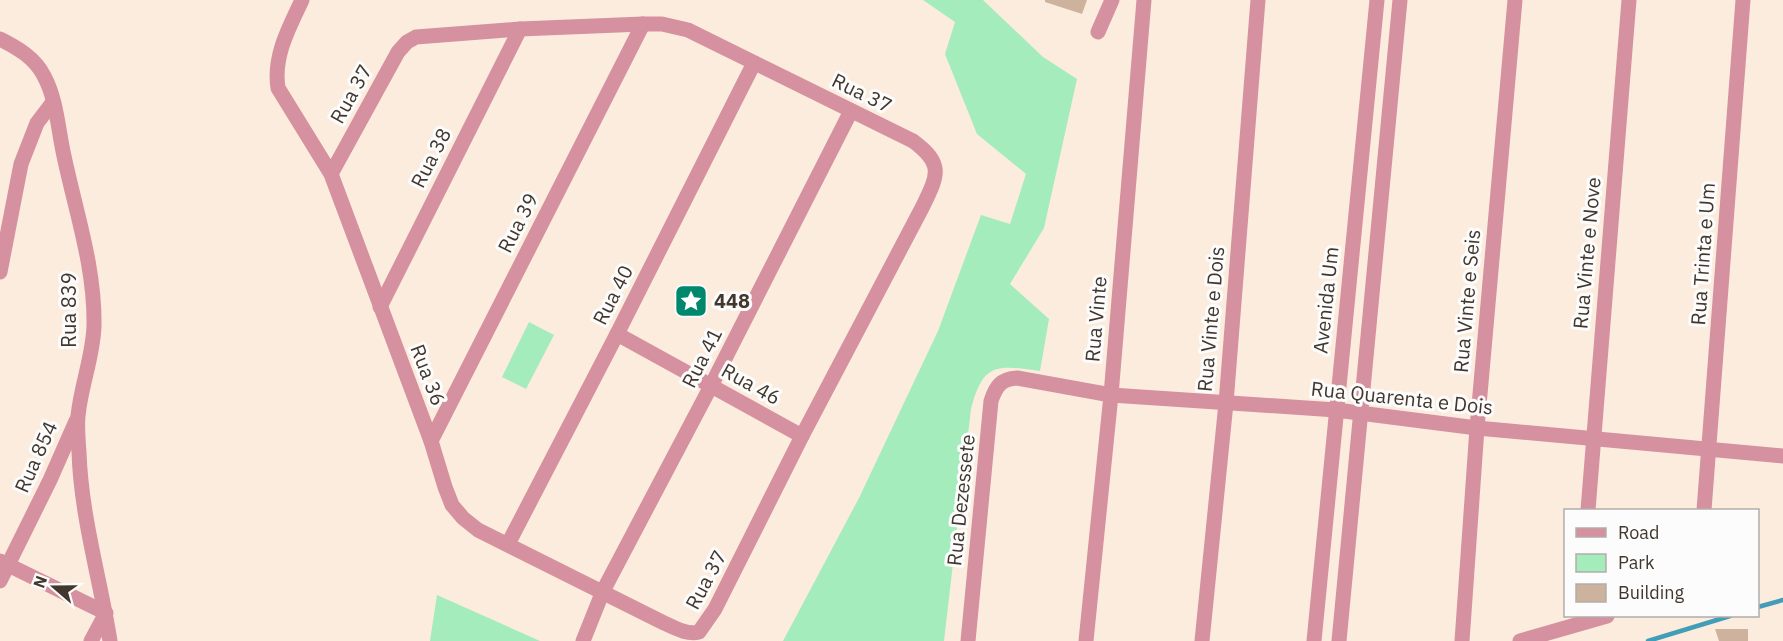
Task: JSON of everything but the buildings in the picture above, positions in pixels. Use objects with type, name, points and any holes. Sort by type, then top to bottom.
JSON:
[{"type":"street","name":"Rua 36","points":[[302,0],[280,52],[276,74],[278,88],[331,174],[452,505],[478,530],[664,623],[692,633],[699,632],[703,628]]},
{"type":"street","points":[[1098,32],[1112,0]]},
{"type":"street","name":"Rua Vinte","points":[[1086,641],[1111,395],[1144,0]]},
{"type":"street","name":"Rua Vinte e Dois","points":[[1202,641],[1226,403],[1258,0]]},
{"type":"street","name":"Avenida Um","points":[[1314,641],[1377,0]]},
{"type":"street","points":[[1339,641],[1400,0]]},
{"type":"street","name":"Rua Vinte e Seis","points":[[1462,641],[1477,428],[1515,0]]},
{"type":"street","name":"Rua Vinte e Nove","points":[[1588,509],[1629,0]]},
{"type":"street","name":"Rua Trinta e Um","points":[[1704,509],[1743,0]]},
{"type":"street","name":"Rua 39","points":[[430,441],[643,24]]},
{"type":"street","name":"Rua 37","points":[[331,174],[398,52],[407,42],[416,37],[520,28],[662,24],[688,30],[913,141],[926,150],[936,169],[935,180],[715,609],[703,628]]},
{"type":"street","name":"Rua 38","points":[[380,307],[520,28]]},
{"type":"street","name":"Rua 839","points":[[0,39],[19,48],[34,61],[45,77],[53,102],[90,261],[94,328],[78,415],[80,465],[84,502],[110,641]]},
{"type":"street","name":"Rua 40","points":[[508,544],[754,63]]},
{"type":"street","points":[[0,272],[21,164],[38,123],[53,102]]},
{"type":"street","name":"Rua 41","points":[[583,641],[603,591],[711,386],[851,111]]},
{"type":"street","name":"Rua 46","points":[[617,334],[802,436]]},
{"type":"street","name":"Rua Quarenta e Dois","points":[[1017,378],[1111,395],[1336,410],[1477,428],[1783,456]]},
{"type":"street","name":"Rua Dezessete","points":[[968,641],[991,401],[1000,383],[1017,378]]},
{"type":"street","name":"Rua 854","points":[[0,581],[4,563],[50,480],[78,415]]},
{"type":"street","points":[[50,480],[80,465]]},
{"type":"street","points":[[4,563],[106,613],[90,641]]},
{"type":"street","points":[[1520,641],[1581,620],[1597,617]]},
{"type":"green space","points":[[923,0],[983,0],[1043,57],[1077,79],[1044,228],[1010,284],[1049,319],[1040,371],[1013,368],[994,370],[981,382],[976,394],[971,409],[944,641],[783,641],[859,498],[938,331],[981,215],[1010,224],[1026,174],[977,134],[945,54],[955,22]]},
{"type":"green space","points":[[529,322],[554,335],[526,389],[502,377]]},
{"type":"green space","points":[[437,595],[540,641],[430,641]]},
{"type":"waterway","points":[[1759,607],[1783,600]]},
{"type":"waterway","points":[[1648,641],[1727,617]]},
{"type":"place","name":"448","points":[[691,301]]}]
